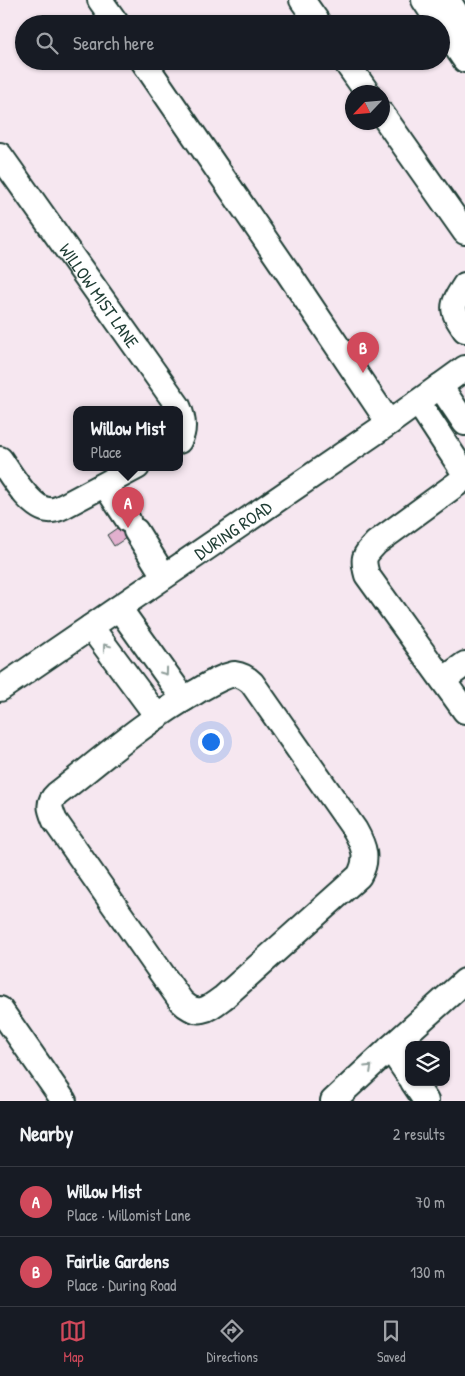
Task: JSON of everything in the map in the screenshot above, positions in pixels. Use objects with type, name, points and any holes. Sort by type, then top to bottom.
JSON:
[{"type":"street","points":[[100,0],[111,15]]},
{"type":"street","points":[[302,0],[313,15]]},
{"type":"street","points":[[424,0],[435,15]]},
{"type":"street","points":[[448,0],[465,28]]},
{"type":"street","points":[[450,38],[465,60]]},
{"type":"street","points":[[149,70],[290,274],[389,423]]},
{"type":"street","points":[[351,70],[362,85]]},
{"type":"street","points":[[390,125],[465,232]]},
{"type":"street","name":"WILLOW MIST LANE","points":[[0,155],[178,406]]},
{"type":"street","points":[[465,285],[453,308],[455,316],[465,330]]},
{"type":"street","name":"DURING ROAD","points":[[0,689],[389,423],[465,368]]},
{"type":"street","points":[[440,386],[465,423]]},
{"type":"street","points":[[418,402],[465,474]]},
{"type":"street","points":[[0,459],[31,501],[48,510],[55,510],[64,506],[130,471]]},
{"type":"street","points":[[465,478],[376,543],[367,552],[363,562],[368,575],[465,711]]},
{"type":"street","points":[[105,485],[164,576]]},
{"type":"street","points":[[119,608],[184,698]]},
{"type":"street","points":[[91,627],[157,716]]},
{"type":"street","points":[[443,680],[465,664]]},
{"type":"street","points":[[240,674],[247,678],[355,830],[361,842],[365,861],[364,868],[359,876],[224,997],[213,1006],[201,1011],[191,1009],[181,1001],[55,821],[50,806],[52,799],[57,794],[157,716],[184,698],[226,675],[240,674]]},
{"type":"street","points":[[333,1101],[465,981]]},
{"type":"street","points":[[0,1009],[64,1101]]},
{"type":"street","points":[[390,1048],[405,1070]]},
{"type":"street","points":[[416,1086],[426,1101]]},
{"type":"building","points":[[136,515],[144,526],[114,546],[107,535]]},
{"type":"place","name":"Fairlie Gardens","points":[[363,373]]},
{"type":"place","name":"Willow Mist","points":[[128,528]]}]
